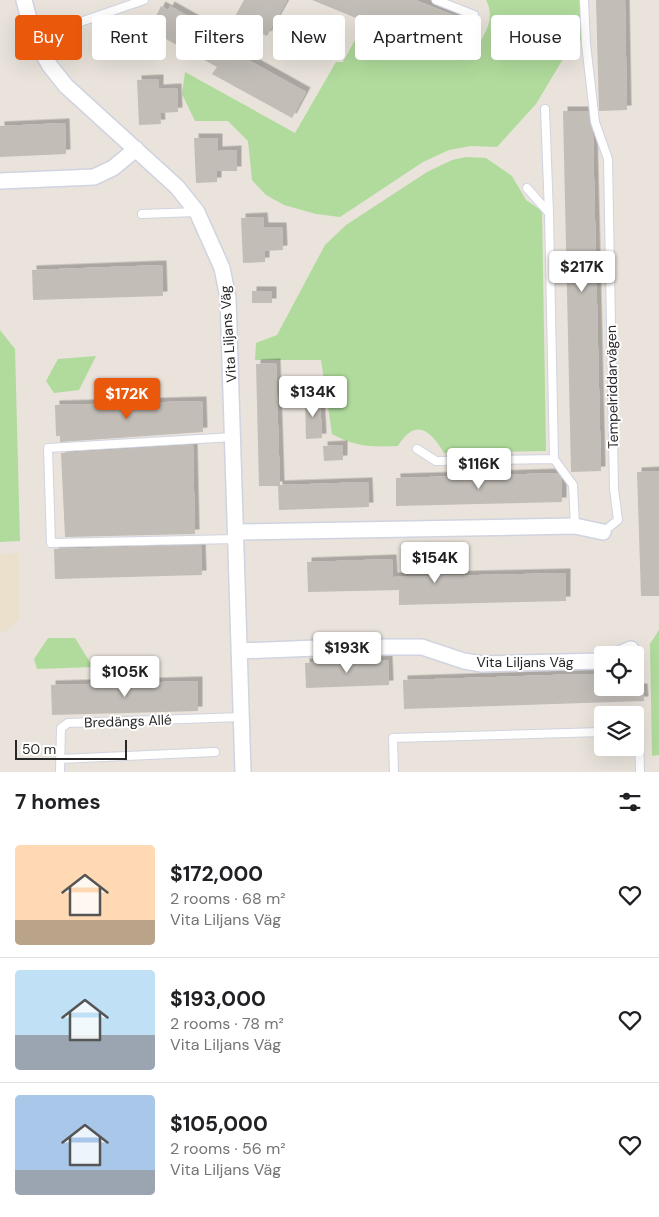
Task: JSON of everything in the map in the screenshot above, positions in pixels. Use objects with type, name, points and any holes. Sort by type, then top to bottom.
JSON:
[{"type":"street","name":"Vita Liljans Väg","points":[[24,0],[28,15]]},
{"type":"street","name":"Vita Liljans Väg","points":[[47,60],[66,86],[177,187],[197,212],[222,268],[228,298],[234,437],[243,772]]},
{"type":"street","points":[[0,182],[94,177],[113,168],[136,149]]},
{"type":"street","name":"Tempelriddarvägen","points":[[236,536],[575,526],[603,532]]},
{"type":"street","name":"Vita Liljans Väg","points":[[239,651],[395,646],[422,647],[464,661],[482,664],[594,661]]},
{"type":"lane","points":[[82,21],[144,0]]},
{"type":"lane","points":[[436,0],[474,15]]},
{"type":"lane","name":"Tempelriddarvägen","points":[[584,0],[595,122],[608,158],[614,457],[618,520],[603,532]]},
{"type":"lane","points":[[545,109],[554,459],[573,485],[575,526]]},
{"type":"lane","points":[[527,188],[549,213]]},
{"type":"lane","points":[[142,214],[197,212]]},
{"type":"lane","points":[[234,437],[48,448],[51,542],[236,536]]},
{"type":"lane","points":[[417,449],[436,461],[554,459]]},
{"type":"lane","name":"Bredängs Allé","points":[[60,772],[61,728],[68,723],[242,717]]},
{"type":"lane","points":[[394,772],[394,738],[594,732]]},
{"type":"lane","points":[[60,759],[215,752]]},
{"type":"lane","points":[[640,756],[640,772]]},
{"type":"shaded area","points":[[19,553],[19,620],[7,631],[0,632],[0,554]]},
{"type":"green space","points":[[486,0],[582,0],[584,38],[580,42],[580,15],[491,15],[491,60],[562,60],[536,104],[497,147],[471,146],[449,150],[423,162],[340,217],[316,214],[284,205],[266,195],[252,180],[248,141],[228,121],[195,121],[182,94],[185,72],[295,133],[336,62],[343,62],[345,60],[355,40],[355,60],[481,60],[481,39],[489,22],[489,8]]},
{"type":"green space","points":[[466,157],[486,158],[512,176],[526,200],[542,211],[546,451],[444,453],[434,439],[423,430],[411,432],[398,446],[364,445],[349,442],[332,434],[321,360],[255,360],[256,343],[277,335],[325,245],[346,225],[427,172],[452,160]]},
{"type":"green space","points":[[0,330],[15,349],[20,541],[0,542]]},
{"type":"green space","points":[[96,356],[79,390],[54,393],[46,381],[58,359]]},
{"type":"green space","points":[[659,630],[659,755],[652,756],[650,644]]},
{"type":"green space","points":[[48,638],[75,638],[93,667],[37,669],[34,659]]},
{"type":"building","points":[[244,0],[287,0],[279,15],[273,15],[273,25],[267,36],[263,34],[263,15],[236,15]]},
{"type":"building","points":[[312,0],[415,0],[454,15],[355,15],[355,18]]},
{"type":"building","points":[[596,0],[625,0],[627,110],[599,111]]},
{"type":"building","points":[[161,6],[168,10],[170,6],[186,15],[176,15],[176,45],[166,39],[166,15],[156,15]]},
{"type":"building","points":[[204,60],[249,60],[306,92],[292,118],[212,74],[217,67]]},
{"type":"building","points":[[159,79],[159,89],[177,88],[178,112],[160,113],[161,124],[139,125],[137,80]]},
{"type":"building","points":[[563,111],[588,111],[593,134],[601,471],[571,472]]},
{"type":"building","points":[[65,123],[66,154],[0,157],[0,126]]},
{"type":"building","points":[[194,138],[218,138],[218,151],[237,150],[237,171],[217,171],[217,182],[196,183]]},
{"type":"building","points":[[263,217],[264,227],[282,227],[283,250],[265,251],[265,262],[243,263],[241,218]]},
{"type":"building","points":[[162,265],[163,296],[33,300],[32,270]]},
{"type":"building","points":[[252,291],[272,291],[272,303],[252,303]]},
{"type":"building","points":[[276,363],[280,485],[368,482],[369,507],[279,510],[278,486],[259,486],[256,364]]},
{"type":"building","points":[[305,397],[320,397],[322,438],[306,439]]},
{"type":"building","points":[[202,401],[203,432],[60,442],[60,436],[56,436],[55,405]]},
{"type":"building","points":[[193,445],[195,534],[65,537],[61,453]]},
{"type":"building","points":[[343,445],[343,460],[324,461],[323,446]]},
{"type":"building","points":[[659,471],[659,596],[641,596],[637,472]]},
{"type":"building","points":[[558,473],[562,479],[562,502],[396,506],[396,478]]},
{"type":"building","points":[[201,545],[202,575],[55,579],[54,549]]},
{"type":"building","points":[[392,559],[393,577],[566,573],[566,601],[399,605],[399,590],[308,592],[307,562]]},
{"type":"building","points":[[388,660],[389,685],[306,688],[305,663]]},
{"type":"building","points":[[594,674],[594,696],[644,696],[644,701],[404,709],[403,680]]},
{"type":"building","points":[[198,681],[198,711],[52,715],[51,685]]}]
